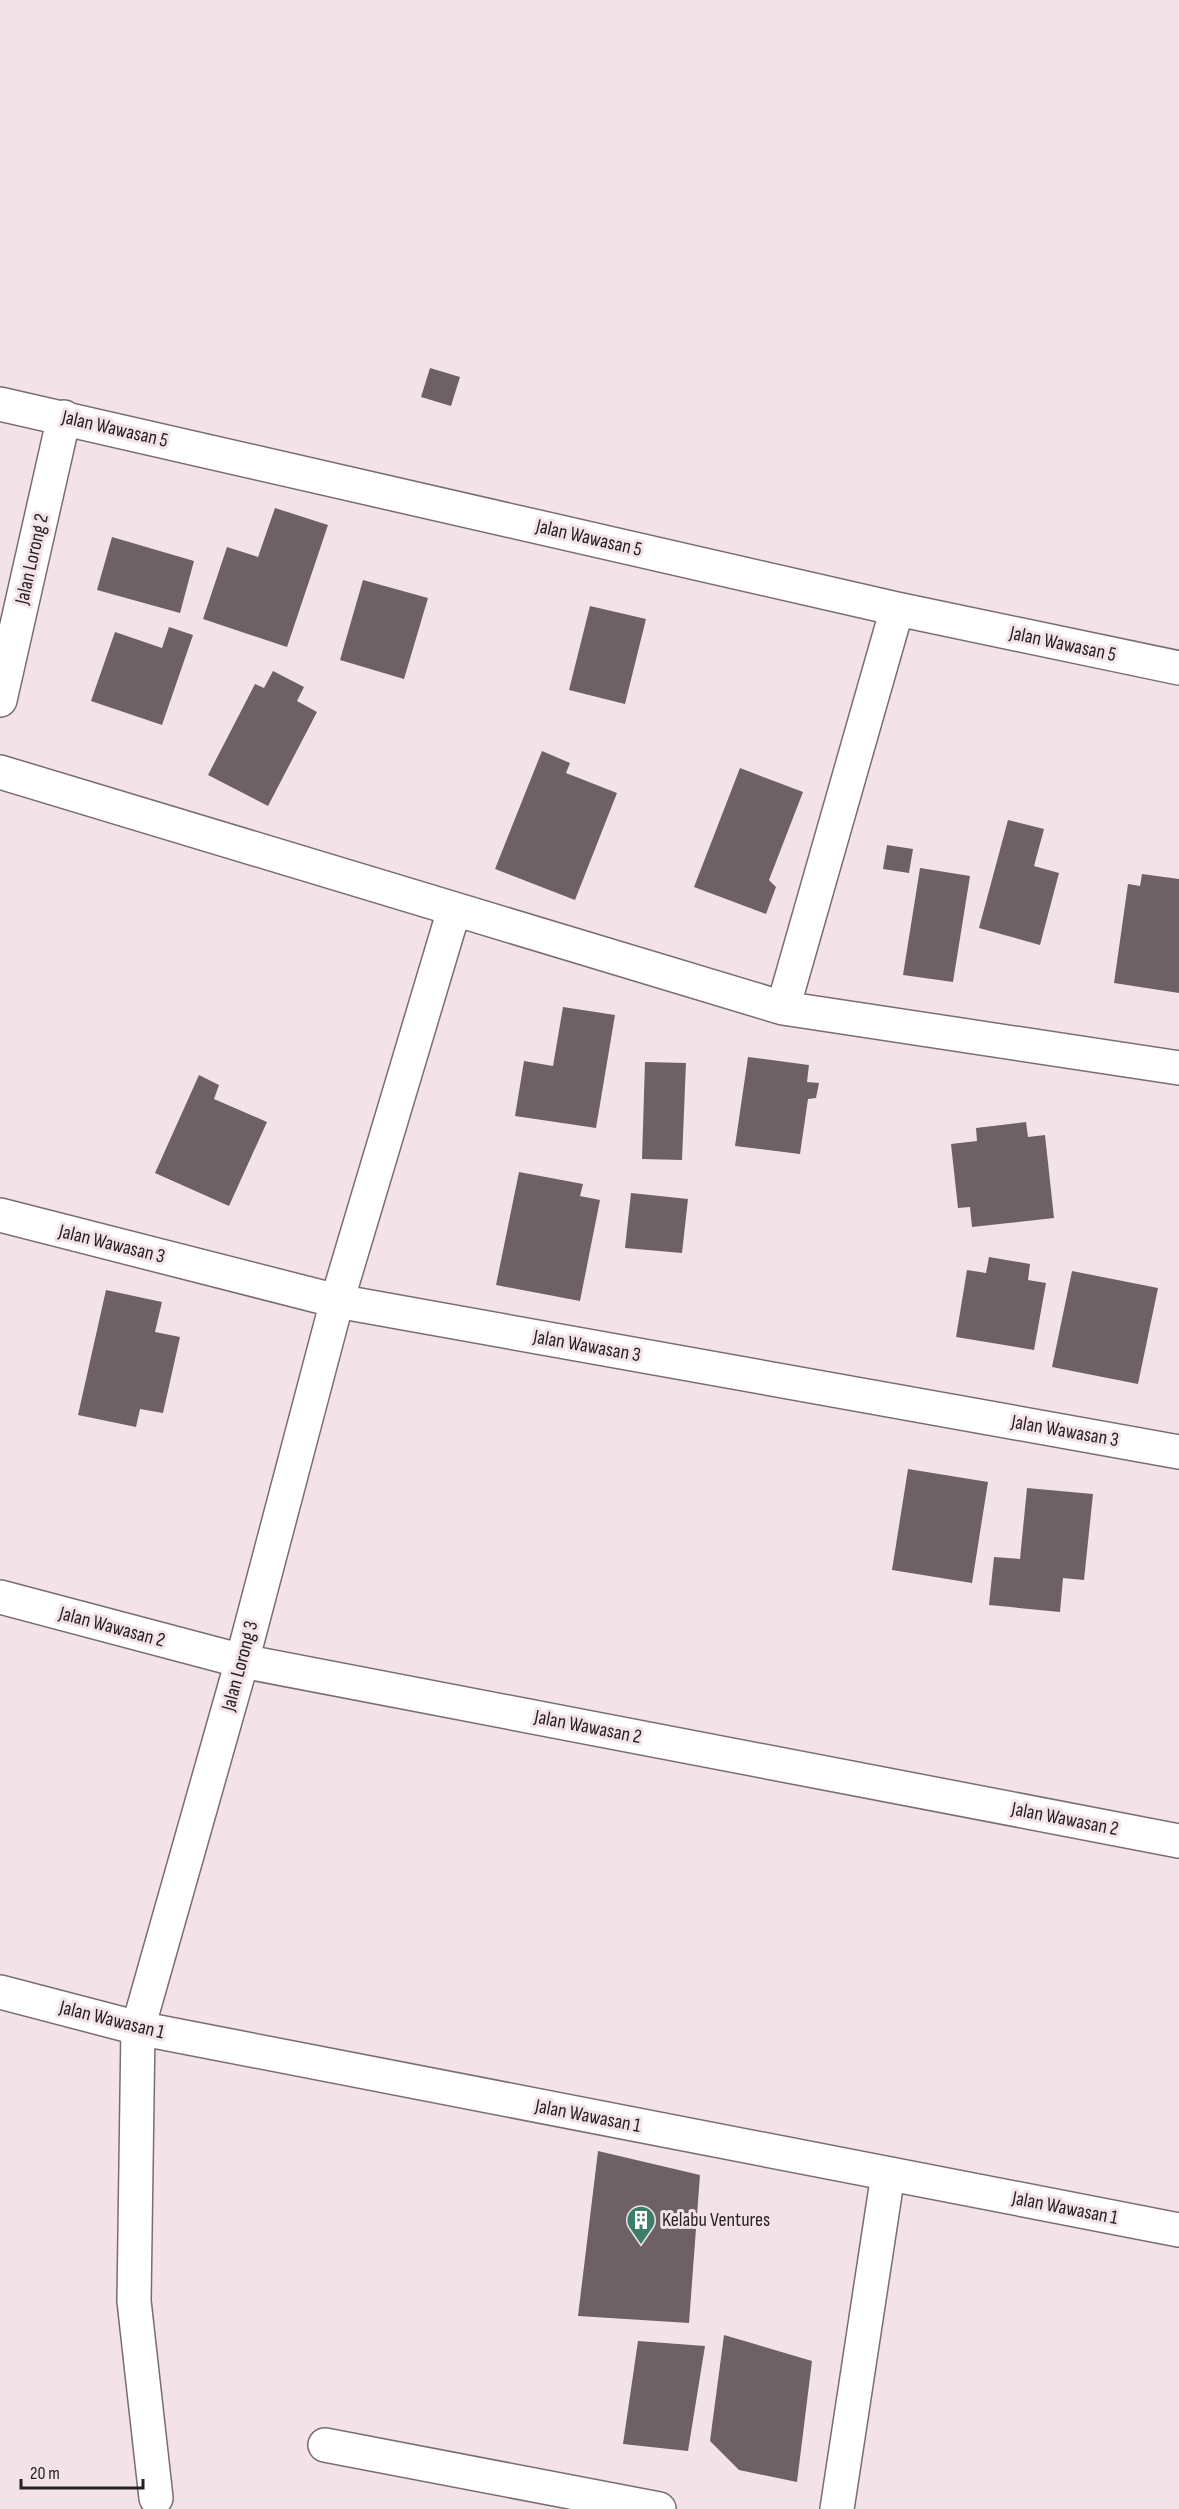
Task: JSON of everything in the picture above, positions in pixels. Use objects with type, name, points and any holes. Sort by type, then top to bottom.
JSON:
[{"type":"street","name":"Jalan Wawasan 5","points":[[0,404],[897,609],[1179,668]]},
{"type":"street","name":"Jalan Lorong 2","points":[[0,700],[64,417]]},
{"type":"street","points":[[783,1008],[897,609]]},
{"type":"street","points":[[0,772],[783,1008],[1179,1068]]},
{"type":"street","name":"Jalan Lorong 3","points":[[156,2498],[134,2301],[138,2028],[242,1661],[337,1301],[454,910]]},
{"type":"street","name":"Jalan Wawasan 3","points":[[0,1215],[337,1301],[1179,1452]]},
{"type":"street","name":"Jalan Wawasan 2","points":[[0,1597],[242,1661],[1179,1841]]},
{"type":"street","name":"Jalan Wawasan 1","points":[[0,1992],[138,2028],[1179,2230]]},
{"type":"street","points":[[837,2509],[888,2174]]},
{"type":"street","points":[[325,2445],[659,2509]]},
{"type":"building","points":[[430,368],[460,377],[451,406],[421,397]]},
{"type":"building","points":[[275,508],[328,525],[287,647],[203,619],[227,547],[258,557]]},
{"type":"building","points":[[112,537],[194,561],[180,613],[97,590]]},
{"type":"building","points":[[363,580],[428,598],[404,679],[340,660]]},
{"type":"building","points":[[590,606],[646,619],[625,704],[569,690]]},
{"type":"building","points":[[169,627],[193,635],[162,725],[91,701],[115,632],[162,648]]},
{"type":"building","points":[[273,671],[304,687],[297,701],[317,712],[268,806],[208,775],[255,684],[264,688]]},
{"type":"building","points":[[542,751],[570,763],[566,773],[617,793],[575,900],[495,869]]},
{"type":"building","points":[[740,768],[803,792],[769,880],[776,887],[766,914],[694,887]]},
{"type":"building","points":[[1008,820],[1044,829],[1034,866],[1059,873],[1040,945],[979,928]]},
{"type":"building","points":[[887,845],[913,849],[909,873],[883,869]]},
{"type":"building","points":[[920,868],[970,876],[953,982],[903,975]]},
{"type":"building","points":[[1142,874],[1179,879],[1179,993],[1114,983],[1128,884],[1140,886]]},
{"type":"building","points":[[563,1007],[615,1015],[596,1128],[515,1116],[524,1061],[553,1066]]},
{"type":"building","points":[[748,1057],[809,1065],[807,1082],[819,1083],[816,1098],[808,1099],[800,1154],[735,1146]]},
{"type":"building","points":[[645,1062],[686,1063],[682,1160],[642,1159]]},
{"type":"building","points":[[199,1075],[219,1085],[214,1099],[267,1122],[229,1206],[155,1173]]},
{"type":"building","points":[[1026,1122],[1028,1137],[1045,1135],[1054,1218],[972,1227],[970,1207],[958,1208],[951,1144],[977,1141],[976,1128]]},
{"type":"building","points":[[519,1172],[583,1184],[580,1196],[600,1200],[580,1301],[496,1285]]},
{"type":"building","points":[[631,1193],[688,1199],[682,1253],[625,1248]]},
{"type":"building","points":[[989,1257],[1030,1264],[1028,1280],[1046,1283],[1034,1350],[956,1337],[967,1270],[986,1273]]},
{"type":"building","points":[[1072,1271],[1158,1288],[1138,1384],[1052,1367]]},
{"type":"building","points":[[106,1290],[162,1302],[155,1332],[180,1337],[163,1413],[140,1409],[136,1427],[78,1415]]},
{"type":"building","points":[[908,1469],[988,1482],[972,1583],[892,1570]]},
{"type":"building","points":[[1027,1488],[1093,1494],[1084,1580],[1063,1578],[1060,1612],[989,1605],[994,1557],[1020,1559]]},
{"type":"building","name":"Kelabu Ventures","points":[[598,2151],[700,2175],[689,2323],[578,2316]]},
{"type":"building","points":[[724,2335],[812,2361],[797,2482],[739,2470],[710,2441]]},
{"type":"building","points":[[638,2341],[705,2346],[688,2451],[623,2444]]},
{"type":"place","name":"Kelabu Ventures","points":[[641,2246]]}]
